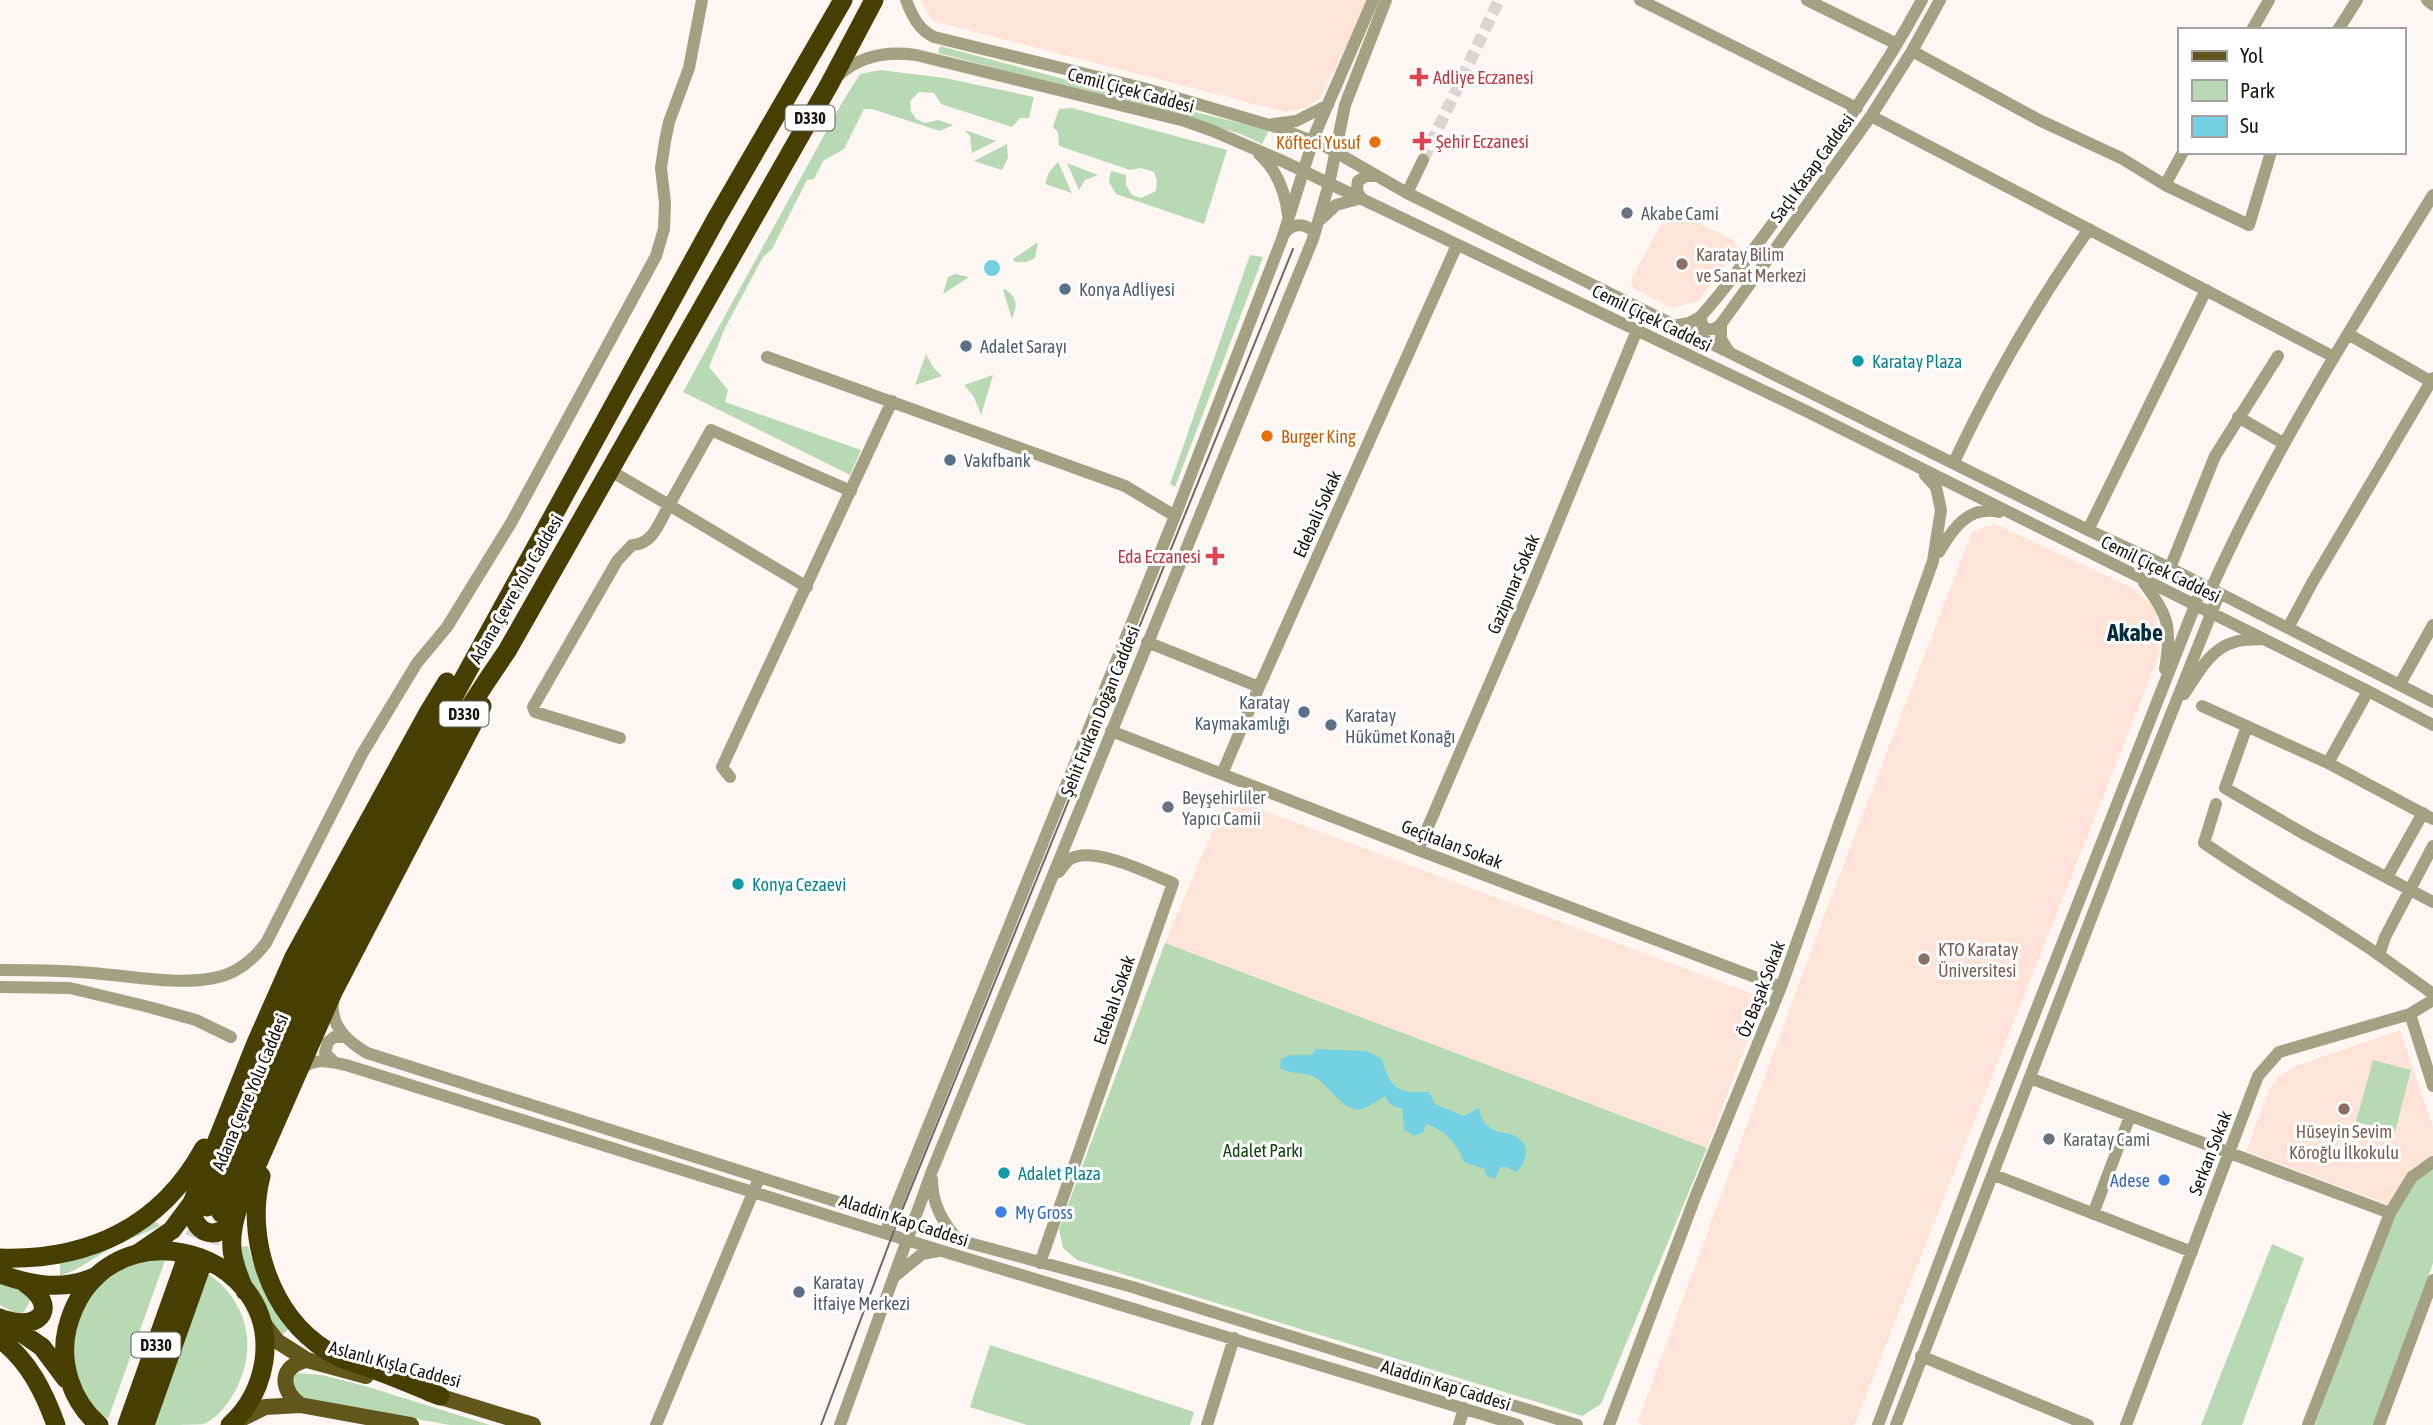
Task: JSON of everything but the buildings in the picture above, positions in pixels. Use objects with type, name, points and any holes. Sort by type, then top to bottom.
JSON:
[{"type":"highway","name":"Adana Çevre Yolu Caddesi","points":[[214,1210],[261,1073],[311,965],[489,630],[716,219],[843,0]]},
{"type":"highway","name":"Adana Çevre Yolu Caddesi","points":[[214,1210],[342,938],[440,754],[507,651],[829,85],[874,0]]},
{"type":"highway","points":[[0,1258],[43,1257],[74,1252],[118,1234],[154,1209],[177,1188],[197,1161],[256,1043],[293,957],[428,713],[457,668],[489,630]]},
{"type":"highway","points":[[137,1254],[172,1230],[214,1210],[278,1113],[334,990],[460,751],[507,651]]},
{"type":"highway","points":[[232,1424],[250,1401],[261,1375],[264,1337],[259,1319],[237,1273],[231,1246],[214,1210],[256,1043]]},
{"type":"highway","points":[[278,1113],[256,1196],[257,1232],[262,1259],[280,1300],[303,1331],[325,1350],[440,1396]]},
{"type":"highway","points":[[0,1274],[25,1283],[58,1286],[85,1281],[116,1262],[137,1254],[167,1250],[197,1256],[223,1269],[245,1291]]},
{"type":"highway","name":"D330","points":[[127,1425],[192,1268],[145,1425]]},
{"type":"highway","points":[[71,1385],[65,1362],[65,1338],[71,1315],[82,1293],[98,1275]]},
{"type":"highway","points":[[1,1318],[22,1324],[39,1319],[44,1306],[42,1298],[25,1283]]},
{"type":"highway","points":[[1,1318],[43,1347],[71,1385],[88,1425]]},
{"type":"highway","points":[[0,1339],[22,1360],[39,1384],[56,1425]]},
{"type":"highway","points":[[81,1405],[99,1425]]},
{"type":"main road","name":"Aslanlı Kışla Caddesi","points":[[259,1319],[278,1341],[307,1360],[440,1396],[533,1425]]},
{"type":"main road","points":[[300,1405],[289,1396],[285,1381],[288,1371],[296,1362],[307,1360]]},
{"type":"main road","points":[[232,1424],[265,1408],[300,1405],[411,1425]]},
{"type":"street","points":[[0,970],[95,973],[180,981],[216,978],[239,969],[267,943],[362,754],[417,663],[447,627],[511,523],[656,256],[664,229],[661,168],[665,141],[669,122],[689,68],[702,0]]},
{"type":"street","points":[[906,0],[924,33],[934,37]]},
{"type":"street","name":"Şehit Furkan Doğan Caddesi","points":[[885,1233],[1175,516],[1282,239],[1313,141],[1373,0]]},
{"type":"street","name":"Şehit Furkan Doğan Caddesi","points":[[840,1425],[932,1171],[1313,239],[1327,190],[1345,105],[1386,0]]},
{"type":"street","points":[[1640,0],[1857,108]]},
{"type":"street","points":[[1807,0],[1897,44]]},
{"type":"street","name":"Saçlı Kasap Caddesi","points":[[1700,317],[1774,222],[1857,108],[1922,0]]},
{"type":"street","name":"Saçlı Kasap Caddesi","points":[[1721,324],[1871,116],[1940,0]]},
{"type":"street","points":[[2253,28],[2269,0]]},
{"type":"street","points":[[2339,28],[2357,0]]},
{"type":"street","points":[[2427,0],[2433,5]]},
{"type":"street","points":[[928,57],[923,46],[934,37]]},
{"type":"street","name":"Cemil Çiçek Caddesi","points":[[934,37],[1132,85],[1270,125],[1313,141],[1407,194],[2170,568],[2433,702]]},
{"type":"street","points":[[1912,51],[2039,120],[2121,158],[2165,185],[2249,225],[2271,154]]},
{"type":"street","name":"Cemil Çiçek Caddesi","points":[[829,85],[847,68],[871,57],[897,53],[928,57],[1185,121],[1303,172],[1327,190],[1363,201],[1637,330],[2015,515],[2433,725]]},
{"type":"street","points":[[1270,125],[1296,121],[1329,105]]},
{"type":"street","points":[[1871,116],[2334,357]]},
{"type":"street","points":[[1338,133],[1338,141],[1348,159]]},
{"type":"street","points":[[1253,149],[1269,165],[1279,182],[1286,200],[1288,220]]},
{"type":"street","points":[[2165,185],[2182,154]]},
{"type":"street","points":[[1407,194],[1423,160]]},
{"type":"street","points":[[1363,201],[1356,188],[1358,181],[1366,176],[1376,176]]},
{"type":"street","points":[[1878,1425],[1984,1143],[2196,606],[2211,589],[2283,443],[2433,195]]},
{"type":"street","points":[[1319,222],[1336,205],[1363,201]]},
{"type":"street","points":[[1282,239],[1286,231],[1293,226],[1302,225],[1308,226],[1314,232],[1313,239]]},
{"type":"street","points":[[1954,462],[2022,332],[2089,229]]},
{"type":"street","name":"Edebali Sokak","points":[[1222,774],[1457,245]]},
{"type":"street","points":[[2088,530],[2206,290]]},
{"type":"street","points":[[1674,326],[1700,317],[1701,324],[1706,329],[1712,330],[1721,324]]},
{"type":"street","points":[[1721,324],[1721,339],[1729,352]]},
{"type":"street","name":"Gazipınar Sokak","points":[[1418,850],[1533,583],[1637,330]]},
{"type":"street","points":[[2288,628],[2432,379],[2348,334]]},
{"type":"street","points":[[2170,568],[2215,456],[2278,356]]},
{"type":"street","points":[[767,357],[1125,486],[1175,516]]},
{"type":"street","points":[[730,777],[722,767],[892,401]]},
{"type":"street","points":[[2238,417],[2283,443]]},
{"type":"street","points":[[620,738],[535,712],[533,707],[617,561],[632,545],[642,545],[648,541],[711,430],[851,491]]},
{"type":"street","points":[[1920,468],[1936,487],[1941,510],[1933,561]]},
{"type":"street","points":[[609,470],[807,587]]},
{"type":"street","points":[[1933,561],[1947,537],[1965,517],[1986,509],[2015,515]]},
{"type":"street","name":"Öz Başak Sokak","points":[[1609,1425],[1696,1195],[1782,987],[1933,561]]},
{"type":"street","points":[[2142,580],[2160,604],[2168,623],[2168,653],[2161,694]]},
{"type":"street","points":[[1896,1425],[2211,613],[2211,589]]},
{"type":"street","points":[[2400,684],[2433,625]]},
{"type":"street","points":[[2172,712],[2208,659],[2219,649],[2234,642],[2263,639]]},
{"type":"street","points":[[1147,642],[1259,687]]},
{"type":"street","points":[[2328,763],[2368,691]]},
{"type":"street","points":[[2202,706],[2328,763],[2428,816],[2387,877]]},
{"type":"street","points":[[2247,726],[2225,788],[2306,835],[2433,902]]},
{"type":"street","name":"Geçitalan Sokak","points":[[1111,731],[1782,987]]},
{"type":"street","points":[[2216,804],[2204,843],[2252,876],[2337,925],[2433,994]]},
{"type":"street","points":[[2379,955],[2385,937],[2433,846]]},
{"type":"street","name":"Edebalı Sokak","points":[[1040,1263],[1173,883],[1103,857],[1083,856],[1069,859],[1048,886]]},
{"type":"street","points":[[0,987],[70,988],[196,1020],[231,1037]]},
{"type":"street","points":[[334,990],[332,1010],[336,1025],[344,1037]]},
{"type":"street","name":"Serkan Sokak","points":[[2126,1425],[2258,1076],[2279,1052],[2410,1014],[2433,1000]]},
{"type":"street","points":[[2410,1014],[2433,1086]]},
{"type":"street","points":[[334,1062],[325,1053],[326,1048],[334,1037],[344,1037]]},
{"type":"street","name":"Aladdin Kap Caddesi","points":[[344,1037],[367,1053],[958,1240],[1142,1290],[1577,1425]]},
{"type":"street","name":"Aladdin Kap Caddesi","points":[[290,1087],[301,1068],[309,1063],[322,1059],[334,1062],[906,1240],[1518,1425]]},
{"type":"street","points":[[2030,1078],[2390,1213]]},
{"type":"street","points":[[2093,1214],[2130,1116]]},
{"type":"street","points":[[2308,1425],[2390,1213],[2412,1177],[2433,1162]]},
{"type":"street","points":[[932,1171],[934,1204],[940,1218],[958,1240]]},
{"type":"street","points":[[1994,1175],[2192,1252]]},
{"type":"street","points":[[1994,1175],[2192,1252]]},
{"type":"street","points":[[656,1425],[760,1177]]},
{"type":"street","points":[[892,1279],[922,1254],[942,1251]]},
{"type":"street","points":[[2379,1425],[2433,1280]]},
{"type":"street","points":[[1207,1425],[1234,1338]]},
{"type":"street","points":[[1921,1356],[2088,1425]]},
{"type":"street","points":[[1459,1425],[1464,1408]]},
{"type":"shaded area","points":[[920,0],[1369,0],[1320,98],[1307,107],[1286,112],[933,21]]},
{"type":"shaded area","name":"Karatay Bilim ve Sanat Merkezi","points":[[1676,212],[1734,240],[1737,249],[1698,301],[1672,308],[1634,289],[1631,280],[1666,215]]},
{"type":"shaded area","name":"KTO Karatay Üniversitesi","points":[[1995,524],[2135,589],[2156,610],[2160,653],[1854,1425],[1642,1425],[1638,1421],[1828,905],[1972,532]]},
{"type":"shaded area","points":[[1227,797],[1761,997],[1762,1002],[1707,1148],[1165,943]]},
{"type":"shaded area","name":"Hüseyin Sevim Köroğlu İlkokulu","points":[[2400,1030],[2433,1128],[2433,1158],[2415,1166],[2389,1205],[2246,1151],[2269,1090],[2279,1076],[2296,1066]]},
{"type":"green space","points":[[940,46],[1269,130],[1262,144],[1206,123],[938,53]]},
{"type":"green space","points":[[880,70],[945,78],[1034,97],[1029,118],[1020,118],[1012,127],[941,104],[934,93],[919,92],[910,101],[911,111],[916,119],[925,123],[938,120],[953,125],[940,131],[872,109],[864,109],[844,149],[823,161],[814,179],[807,180],[772,249],[763,257],[725,328],[709,367],[728,390],[725,402],[861,450],[850,475],[683,392],[843,101],[860,74]]},
{"type":"green space","points":[[1072,108],[1227,150],[1204,224],[1116,194],[1109,182],[1111,171],[1126,175],[1126,185],[1132,195],[1141,198],[1156,191],[1157,180],[1154,172],[1141,168],[1130,170],[1059,146],[1058,132],[1053,127],[1059,109]]},
{"type":"green space","points":[[965,130],[996,141],[972,153],[970,136]]},
{"type":"green space","points":[[1007,144],[1008,158],[1002,170],[974,161]]},
{"type":"green space","points":[[1058,162],[1072,193],[1045,184],[1049,172]]},
{"type":"green space","points":[[1067,163],[1098,175],[1085,180],[1079,190]]},
{"type":"green space","points":[[1038,242],[1035,258],[1027,262],[1015,262],[1013,259]]},
{"type":"green space","points":[[1250,255],[1263,257],[1175,487],[1170,484]]},
{"type":"green space","points":[[955,274],[969,277],[943,294],[948,277]]},
{"type":"green space","points":[[1005,289],[1015,302],[1012,319],[1003,290]]},
{"type":"green space","points":[[926,354],[942,376],[915,385]]},
{"type":"green space","points":[[993,375],[981,415],[974,397],[964,385]]},
{"type":"green space","name":"Adalet Parkı","points":[[1165,943],[1707,1148],[1601,1404],[1582,1416],[1077,1260],[1063,1248],[1059,1229]]},
{"type":"green space","points":[[2373,1060],[2411,1070],[2395,1132],[2356,1122]]},
{"type":"green space","points":[[2433,1165],[2433,1263],[2374,1425],[2315,1425],[2396,1207],[2409,1184]]},
{"type":"green space","points":[[149,1214],[160,1226],[113,1247],[60,1276],[60,1258]]},
{"type":"green space","points":[[2272,1244],[2304,1258],[2242,1425],[2201,1425]]},
{"type":"green space","points":[[248,1246],[265,1289],[290,1328],[281,1336],[268,1320],[232,1248]]},
{"type":"green space","points":[[166,1258],[108,1419],[81,1392],[68,1349],[89,1292],[133,1262]]},
{"type":"green space","points":[[207,1273],[222,1285],[233,1299],[246,1330],[245,1364],[240,1381],[223,1409],[204,1424],[155,1425]]},
{"type":"green space","points":[[0,1281],[19,1288],[31,1299],[24,1312],[17,1314],[0,1305]]},
{"type":"green space","points":[[990,1345],[1194,1412],[1190,1425],[1027,1425],[970,1407]]},
{"type":"green space","points":[[297,1373],[322,1375],[365,1386],[490,1425],[450,1425],[303,1399],[290,1382]]},
{"type":"water","points":[[992,260],[998,262],[998,274],[992,276],[986,274],[984,268],[986,262]]},
{"type":"water","points":[[1316,1049],[1367,1051],[1382,1059],[1392,1083],[1397,1088],[1409,1092],[1429,1092],[1435,1104],[1464,1116],[1479,1108],[1483,1121],[1491,1129],[1510,1134],[1521,1141],[1526,1151],[1524,1162],[1516,1172],[1500,1167],[1495,1179],[1487,1176],[1484,1169],[1464,1162],[1454,1143],[1439,1130],[1426,1124],[1423,1132],[1414,1136],[1404,1129],[1402,1108],[1392,1105],[1385,1096],[1367,1107],[1354,1109],[1341,1102],[1312,1076],[1280,1068],[1281,1059],[1290,1055],[1311,1055]]},
{"type":"tunnel","points":[[1423,160],[1499,0]]},
{"type":"tunnel","points":[[184,1265],[205,1211]]},
{"type":"tunnel","points":[[200,1270],[219,1218]]},
{"type":"tram line","points":[[821,1425],[898,1220],[1293,249]]},
{"type":"place","name":"Adliye Eczanesi","points":[[1419,77]]},
{"type":"place","name":"Şehir Eczanesi","points":[[1422,141]]},
{"type":"place","name":"Köfteci Yusuf","points":[[1375,142]]},
{"type":"place","name":"Akabe Cami","points":[[1627,213]]},
{"type":"place","name":"Karatay Bilim ve Sanat Merkezi","points":[[1682,264]]},
{"type":"place","name":"Konya Adliyesi","points":[[1065,289]]},
{"type":"place","name":"Adalet Sarayı","points":[[966,346]]},
{"type":"place","name":"Karatay Plaza","points":[[1858,361]]},
{"type":"place","name":"Burger King","points":[[1267,436]]},
{"type":"place","name":"Vakıfbank","points":[[950,460]]},
{"type":"place","name":"Eda Eczanesi","points":[[1215,556]]},
{"type":"place","name":"Karatay Kaymakamlığı","points":[[1304,712]]},
{"type":"place","name":"Karatay Hükümet Konağı","points":[[1331,725]]},
{"type":"place","name":"Beyşehirliler Yapıcı Camii","points":[[1168,807]]},
{"type":"place","name":"Konya Cezaevi","points":[[738,884]]},
{"type":"place","name":"KTO Karatay Üniversitesi","points":[[1924,959]]},
{"type":"place","name":"Hüseyin Sevim Köroğlu İlkokulu","points":[[2344,1109]]},
{"type":"place","name":"Karatay Cami","points":[[2049,1139]]},
{"type":"place","name":"Adalet Plaza","points":[[1004,1173]]},
{"type":"place","name":"Adese","points":[[2164,1180]]},
{"type":"place","name":"My Gross","points":[[1001,1212]]},
{"type":"place","name":"Karatay İtfaiye Merkezi","points":[[799,1292]]},
{"type":"district","name":"Akabe","points":[[2135,632]]}]
